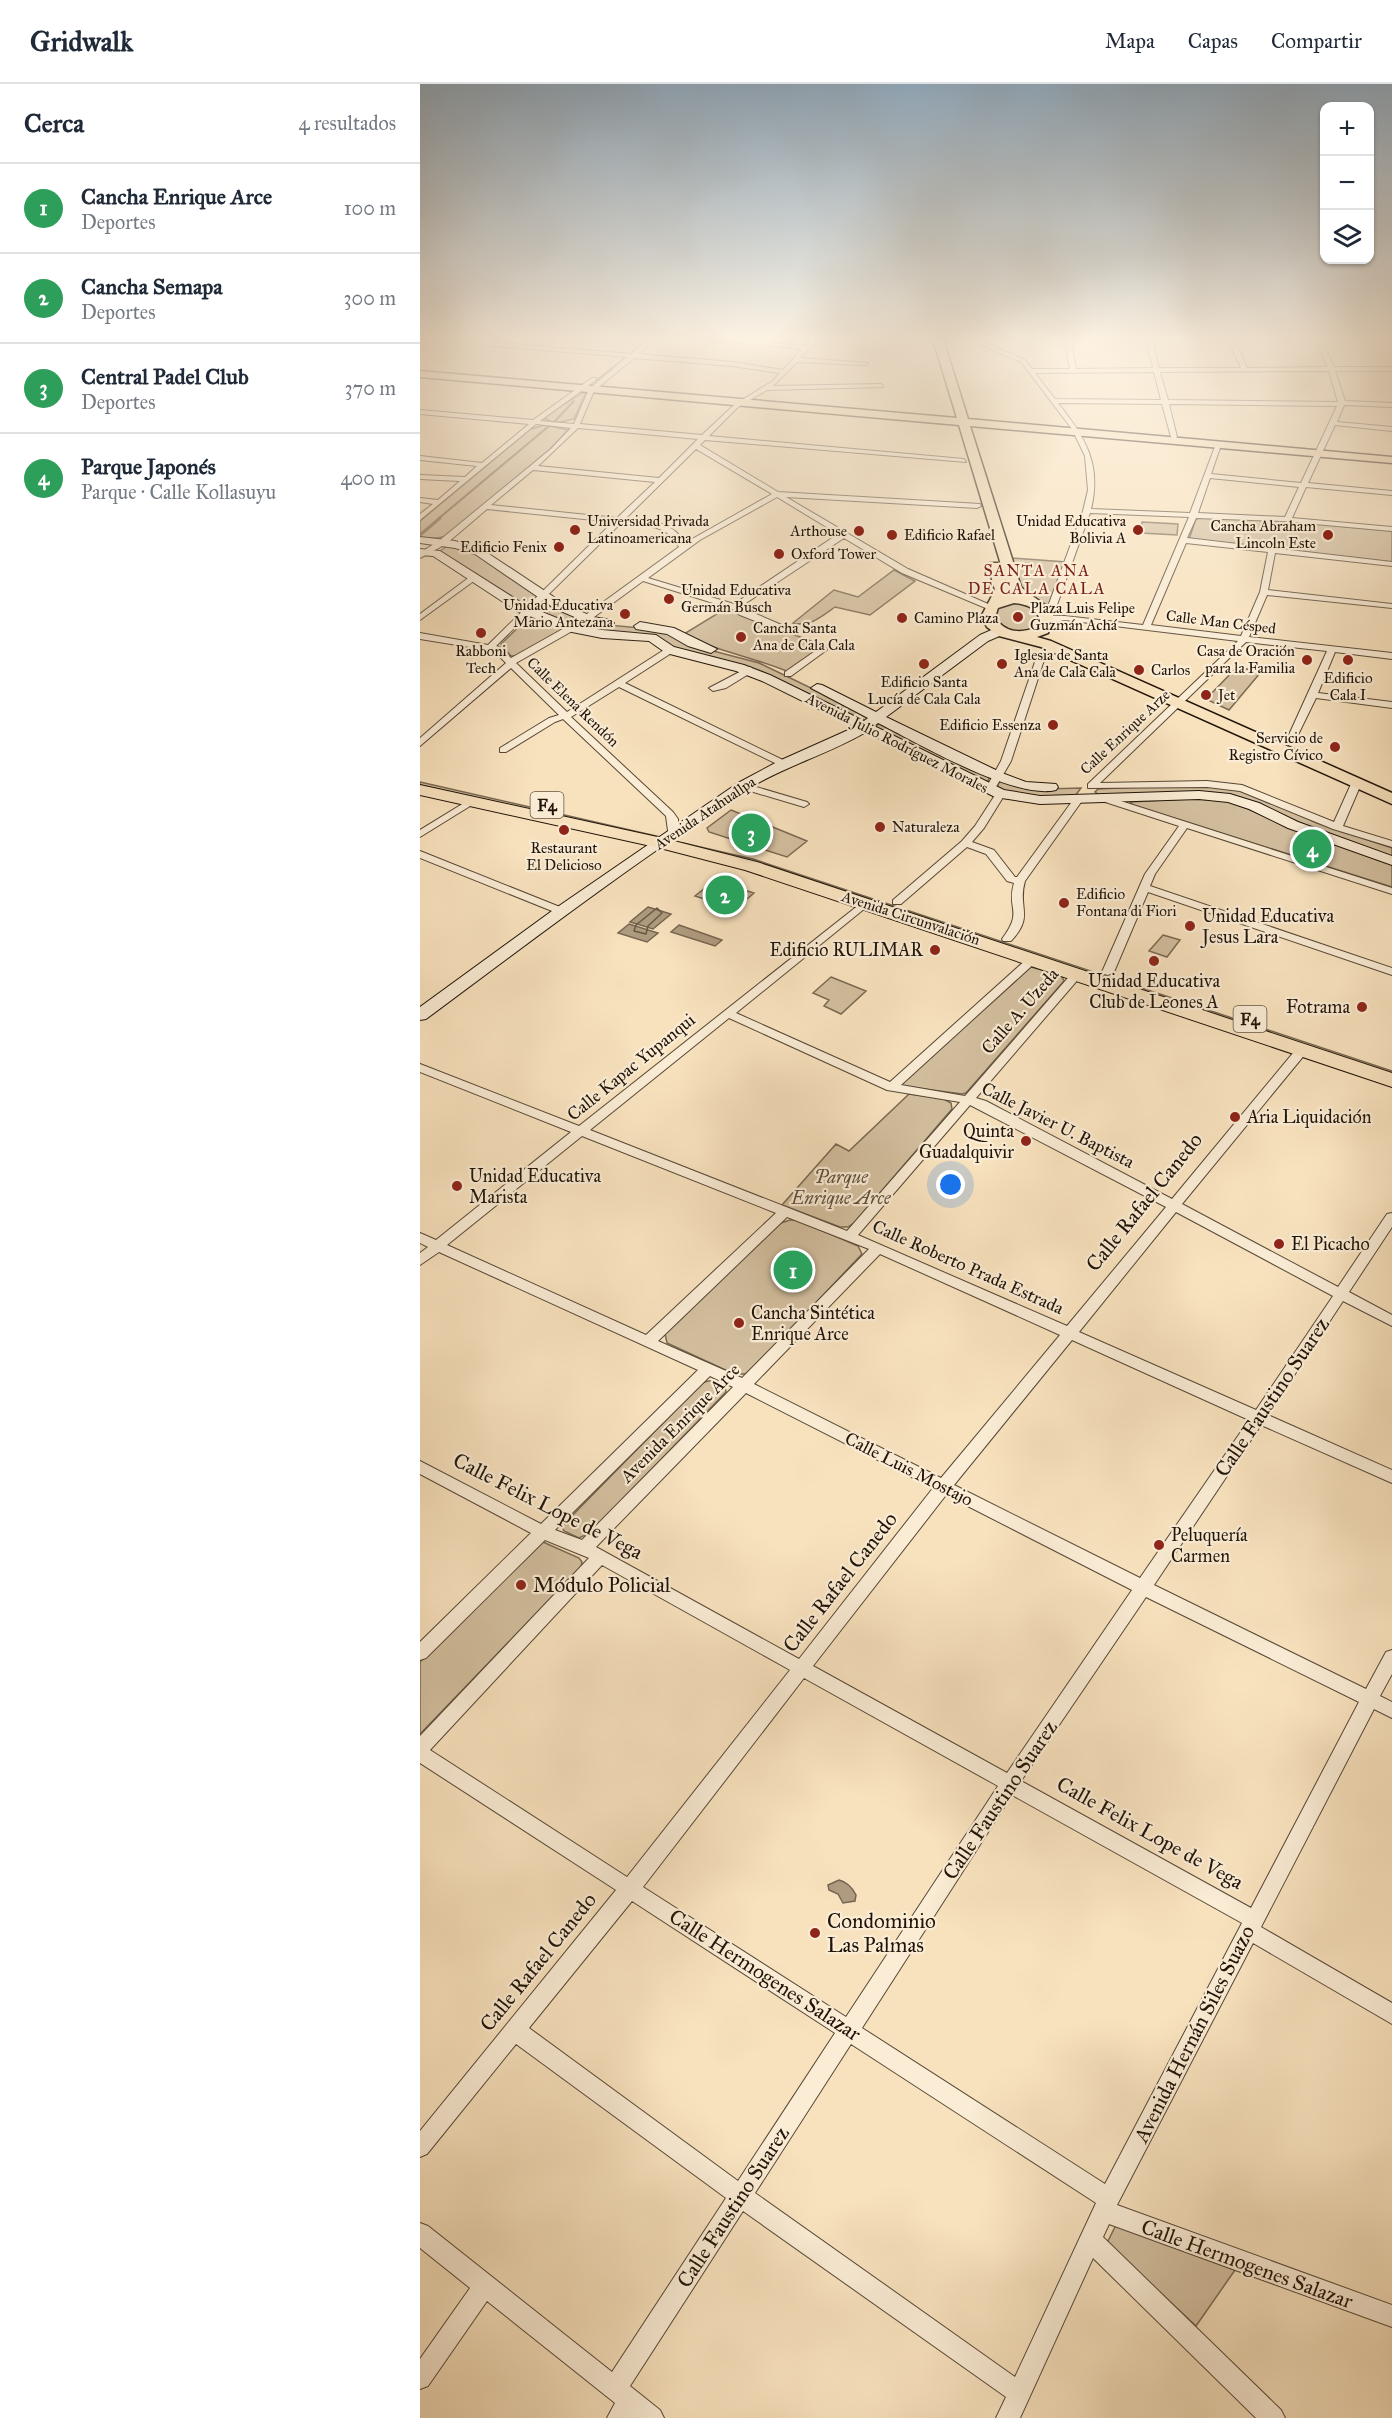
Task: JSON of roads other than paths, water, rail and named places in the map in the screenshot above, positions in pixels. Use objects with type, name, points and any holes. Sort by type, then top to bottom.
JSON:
[{"type":"highway","name":"Avenida Circunvalación","points":[[420,778],[575,811],[865,903],[1392,1080]]},
{"type":"highway","name":"Avenida Circunvalación","points":[[420,790],[754,855],[1392,1067]]},
{"type":"main road","points":[[961,445],[1002,591],[988,612],[990,623],[1000,631],[1056,649],[1285,742],[1392,789]]},
{"type":"main road","points":[[966,445],[1015,588],[1030,602],[1041,608],[1047,636],[1356,784],[1392,799]]},
{"type":"main road","points":[[1218,445],[1392,458]]},
{"type":"main road","points":[[1250,445],[1318,452]]},
{"type":"main road","name":"Avenida Julio Rodríguez Morales","points":[[420,540],[469,547],[489,557],[543,595],[550,603],[587,618],[604,623],[670,631],[697,645],[764,663],[998,776],[1031,787],[1091,786]]},
{"type":"main road","name":"Avenida Julio Rodríguez Morales","points":[[423,553],[446,559],[527,611],[571,628],[602,634],[652,638],[670,650],[749,670],[995,792],[1023,799],[1199,795],[1230,798],[1254,806],[1293,825],[1392,861]]},
{"type":"main road","points":[[994,604],[1014,599],[1030,602]]},
{"type":"main road","points":[[1018,636],[1033,634],[1046,624]]},
{"type":"main road","name":"Avenida Atahuallpa","points":[[420,1015],[561,911],[668,840],[743,786],[784,764],[864,728],[984,638],[1000,631]]},
{"type":"main road","name":"Calle Enrique Arze","points":[[1079,798],[1091,786]]},
{"type":"street","points":[[420,518],[507,445]]},
{"type":"street","points":[[423,553],[443,542],[487,507],[556,445]]},
{"type":"street","points":[[782,445],[964,461]]},
{"type":"street","points":[[1046,624],[1087,511],[1092,490],[1088,456],[1083,445]]},
{"type":"street","points":[[1146,627],[1193,516],[1218,445]]},
{"type":"street","points":[[1288,519],[1321,445]]},
{"type":"street","points":[[420,636],[491,646],[696,446],[905,572],[994,604]]},
{"type":"street","points":[[420,458],[483,465]]},
{"type":"street","points":[[532,468],[661,480]]},
{"type":"street","points":[[1206,476],[1392,493]]},
{"type":"street","points":[[420,477],[466,479]]},
{"type":"street","points":[[587,618],[683,547],[778,494],[977,506]]},
{"type":"street","points":[[420,500],[439,502]]},
{"type":"street","points":[[487,507],[661,525],[678,538],[683,547]]},
{"type":"street","points":[[1087,511],[1288,519],[1392,529]]},
{"type":"street","points":[[735,607],[844,534]]},
{"type":"street","points":[[678,538],[697,538]]},
{"type":"street","points":[[1183,540],[1392,564]]},
{"type":"street","name":"Calle Enrique Arze","points":[[1091,786],[1244,639],[1264,592],[1272,550]]},
{"type":"street","points":[[420,618],[474,578]]},
{"type":"street","points":[[641,578],[735,607],[743,613],[781,628]]},
{"type":"street","points":[[1264,592],[1392,606]]},
{"type":"street","name":"Calle Man Césped","points":[[1046,624],[1055,618],[1065,618],[1392,656]]},
{"type":"street","points":[[420,743],[512,663],[571,628]]},
{"type":"street","name":"Calle Elena Rendón","points":[[491,646],[512,663],[564,716],[670,814],[673,819],[668,840]]},
{"type":"street","points":[[1285,742],[1292,739],[1314,695],[1332,648]]},
{"type":"street","points":[[798,679],[824,649]]},
{"type":"street","points":[[897,902],[966,843],[979,828],[995,792],[998,776],[1006,761],[1041,656],[1056,649]]},
{"type":"street","points":[[503,750],[552,720],[573,713],[670,650]]},
{"type":"street","points":[[713,688],[723,686],[749,670]]},
{"type":"street","points":[[618,683],[784,764]]},
{"type":"street","points":[[1314,695],[1392,705]]},
{"type":"street","name":"Avenida Julio Rodríguez Morales","points":[[1091,786],[1176,784],[1231,786],[1262,795],[1336,826],[1392,844]]},
{"type":"street","points":[[1336,826],[1356,784]]},
{"type":"street","points":[[743,786],[804,804]]},
{"type":"street","name":"Calle Enrique Arze","points":[[1020,881],[1079,798]]},
{"type":"street","points":[[1102,798],[1392,891]]},
{"type":"street","points":[[420,834],[472,801]]},
{"type":"street","points":[[1108,972],[1150,874],[1185,824]]},
{"type":"street","points":[[966,843],[990,852],[1011,879],[1020,881],[1018,886],[1020,923],[1017,930],[1007,939]]},
{"type":"street","points":[[420,854],[561,911]]},
{"type":"street","points":[[1144,887],[1392,972]]},
{"type":"street","name":"Calle Kapac Yupanqui","points":[[420,1260],[865,903]]},
{"type":"street","points":[[891,1087],[1033,959]]},
{"type":"street","name":"Calle A. Uzeda","points":[[850,1236],[1077,974]]},
{"type":"street","name":"Calle Javier U. Baptista","points":[[727,1013],[891,1087],[967,1099],[982,1104],[1392,1321]]},
{"type":"street","name":"Calle Rafael Canedo","points":[[420,2147],[630,1888],[944,1486],[1302,1050]]},
{"type":"street","name":"Calle Roberto Prada Estrada","points":[[420,1068],[850,1236],[1392,1477]]},
{"type":"street","points":[[649,1341],[786,1211]]},
{"type":"street","name":"Calle Faustino Suarez","points":[[621,2402],[741,2196],[849,2028],[1010,1783],[1144,1588],[1392,1217]]},
{"type":"street","name":"Calle Luis Mostajo","points":[[420,1238],[745,1386],[1144,1588],[1392,1710]]},
{"type":"street","name":"Avenida Enrique Arce","points":[[585,1548],[878,1248]]},
{"type":"street","name":"Avenida Enrique Arce","points":[[420,1653],[545,1533],[708,1369]]},
{"type":"street","name":"Calle Felix Lope de Vega","points":[[420,1467],[545,1533],[585,1548],[1010,1783],[1251,1924],[1392,2014]]},
{"type":"street","points":[[420,1748],[600,1557]]},
{"type":"street","name":"Avenida Hernán Siles Suazo","points":[[1008,2418],[1106,2205],[1392,1657]]},
{"type":"street","name":"Calle Hermogenes Salazar","points":[[420,1753],[849,2028],[1106,2205],[1392,2316]]},
{"type":"street","points":[[514,2030],[741,2196],[1018,2393]]},
{"type":"street","points":[[420,2234],[621,2402],[652,2418]]},
{"type":"street","points":[[1089,2239],[1273,2418]]},
{"type":"street","points":[[420,2378],[485,2286]]},
{"type":"water","points":[[648,907],[671,914],[653,929],[630,922]]},
{"type":"water","points":[[629,924],[658,933],[647,942],[618,933]]},
{"type":"water","points":[[679,925],[722,940],[715,946],[671,932]]},
{"type":"water","points":[[839,1880],[853,1890],[856,1895],[855,1901],[843,1903],[838,1894],[829,1890],[828,1885]]},
{"type":"waterway","points":[[438,519],[526,445]]},
{"type":"waterway","points":[[420,535],[440,518]]},
{"type":"place","name":"Universidad Privada Latinoamericana","points":[[575,530]]},
{"type":"place","name":"Unidad Educativa Bolivia A","points":[[1138,530]]},
{"type":"place","name":"Arthouse","points":[[859,531]]},
{"type":"place","name":"Edificio Rafael","points":[[892,535]]},
{"type":"place","name":"Cancha Abraham Lincoln Este","points":[[1328,535]]},
{"type":"place","name":"Edificio Fenix","points":[[559,547]]},
{"type":"place","name":"Oxford Tower","points":[[779,554]]},
{"type":"place","name":"Unidad Educativa Germán Busch","points":[[669,599]]},
{"type":"place","name":"Unidad Educativa Mario Antezana","points":[[625,614]]},
{"type":"place","name":"Plaza Luis Felipe Guzmán Achá","points":[[1018,617]]},
{"type":"place","name":"Camino Plaza","points":[[902,618]]},
{"type":"place","name":"Rabboni Tech","points":[[481,633]]},
{"type":"place","name":"Cancha Santa Ana de Cala Cala","points":[[741,637]]},
{"type":"place","name":"Casa de Oración para la Familia","points":[[1307,660]]},
{"type":"place","name":"Edificio Cala I","points":[[1348,660]]},
{"type":"place","name":"Edificio Santa Lucía de Cala Cala","points":[[924,664]]},
{"type":"place","name":"Iglesia de Santa Ana de Cala Cala","points":[[1002,664]]},
{"type":"place","name":"Carlos","points":[[1139,670]]},
{"type":"place","name":"Jet","points":[[1206,695]]},
{"type":"place","name":"Edificio Essenza","points":[[1053,725]]},
{"type":"place","name":"Servicio de Registro Cívico","points":[[1335,747]]},
{"type":"place","name":"Naturaleza","points":[[880,827]]},
{"type":"place","name":"Restaurant El Delicioso","points":[[564,830]]},
{"type":"place","name":"Central Padel Club","points":[[751,833]]},
{"type":"place","name":"Parque Japonés","points":[[1312,849]]},
{"type":"place","name":"Cancha Semapa","points":[[725,895]]},
{"type":"place","name":"Edificio Fontana di Fiori","points":[[1064,903]]},
{"type":"place","name":"Unidad Educativa Jesus Lara","points":[[1190,926]]},
{"type":"place","name":"Edificio RULIMAR","points":[[935,950]]},
{"type":"place","name":"Unidad Educativa Club de Leones A","points":[[1154,961]]},
{"type":"place","name":"Fotrama","points":[[1362,1007]]},
{"type":"place","name":"Aria Liquidación","points":[[1235,1117]]},
{"type":"place","name":"Quinta Guadalquivir","points":[[1026,1141]]},
{"type":"place","name":"Unidad Educativa Marista","points":[[457,1186]]},
{"type":"place","name":"El Picacho","points":[[1279,1244]]},
{"type":"place","name":"Cancha Enrique Arce","points":[[793,1270]]},
{"type":"place","name":"Cancha Sintética Enrique Arce","points":[[739,1323]]},
{"type":"place","name":"Peluquería Carmen","points":[[1159,1545]]},
{"type":"place","name":"Módulo Policial","points":[[521,1585]]},
{"type":"place","name":"Condominio Las Palmas","points":[[815,1933]]},
{"type":"district","name":"SANTA ANA DE CALA CALA","points":[[1037,579]]},
{"type":"park label","name":"Parque Enrique Arce","points":[[841,1187]]}]
